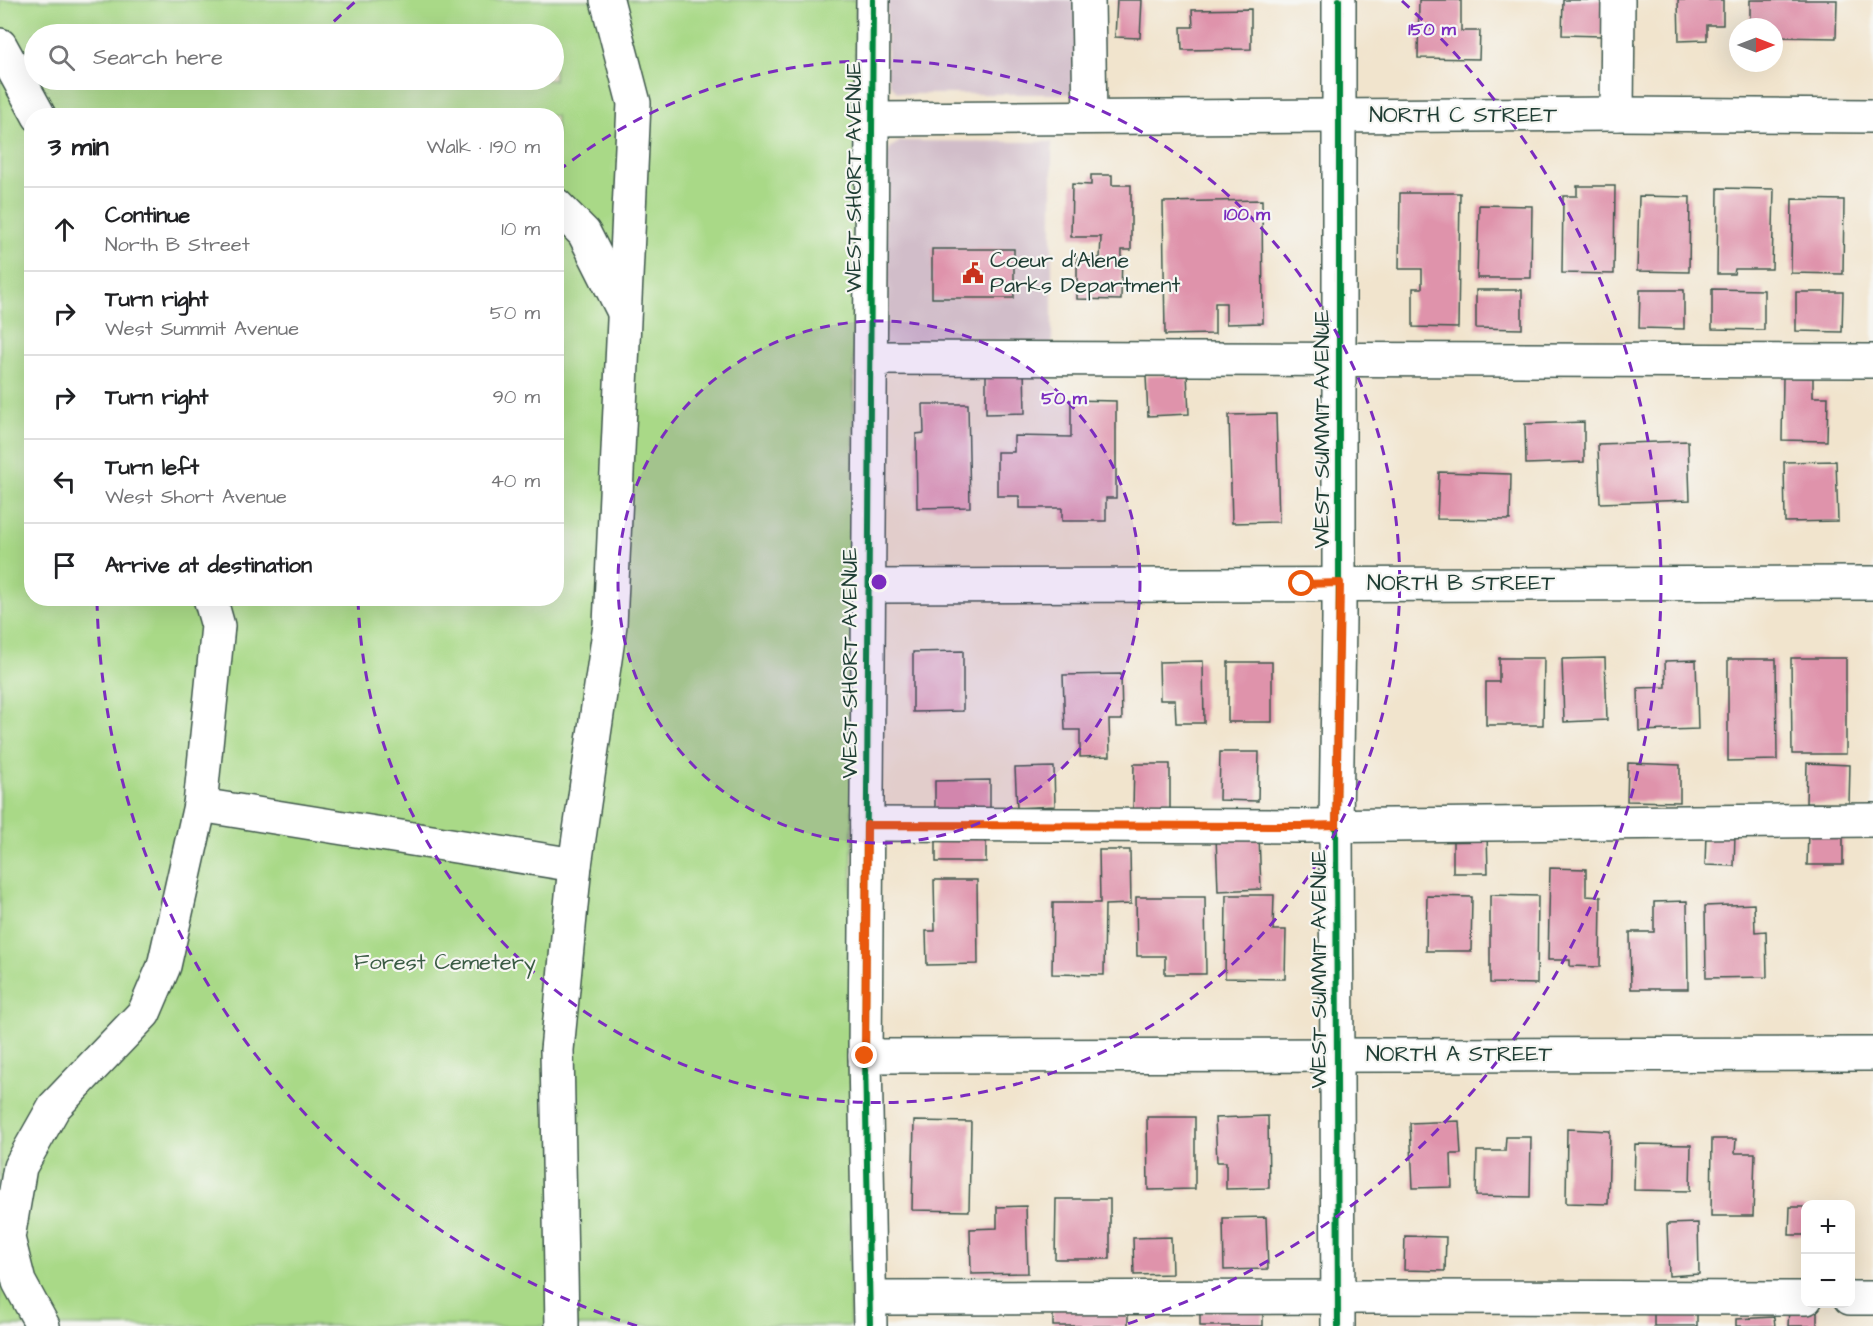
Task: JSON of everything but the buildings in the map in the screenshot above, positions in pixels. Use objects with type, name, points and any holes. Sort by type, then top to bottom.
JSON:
[{"type":"street","points":[[562,1326],[557,1050],[575,865],[610,625],[634,103],[607,0]]},
{"type":"street","name":"WEST SHORT AVENUE","points":[[870,1312],[865,1056],[873,0]]},
{"type":"street","points":[[1088,0],[1090,117]]},
{"type":"street","name":"WEST SUMMIT AVENUE","points":[[1338,1311],[1336,825],[1340,583],[1339,0]]},
{"type":"street","points":[[1617,114],[1618,0]]},
{"type":"street","points":[[0,45],[24,89]]},
{"type":"street","points":[[25,90],[35,108]]},
{"type":"street","name":"NORTH C STREET","points":[[873,119],[1617,114],[1873,116]]},
{"type":"street","points":[[564,213],[584,233],[625,313]]},
{"type":"street","points":[[871,358],[1873,361]]},
{"type":"street","name":"NORTH B STREET","points":[[868,586],[1873,583]]},
{"type":"street","points":[[43,1326],[19,1282],[8,1238],[20,1167],[54,1107],[144,1013],[164,966],[200,804],[218,626],[212,606]]},
{"type":"street","points":[[200,804],[575,865]]},
{"type":"street","points":[[867,825],[1301,826],[1873,820]]},
{"type":"street","name":"NORTH A STREET","points":[[865,1056],[1873,1054]]},
{"type":"street","points":[[870,1312],[1338,1311],[1801,1298]]},
{"type":"street","points":[[1855,1298],[1873,1299]]},
{"type":"shaded area","points":[[887,0],[1102,0],[1103,94],[908,94],[897,92],[890,84],[887,73]]},
{"type":"shaded area","points":[[901,141],[1052,142],[1052,367],[884,365],[886,156],[891,147]]},
{"type":"green space","name":"Forest Cemetery","points":[[0,0],[856,0],[850,1326],[0,1326]]},
{"type":"cycle path","points":[[870,1326],[865,1056],[873,0]]},
{"type":"cycle path","points":[[1338,1326],[1336,825],[1339,619],[1339,0]]},
{"type":"place","name":"Coeur d'Alene Parks Department","points":[[973,273]]},
{"type":"route","points":[[865,1056],[867,825],[1336,825],[1340,583],[1302,584]]}]
